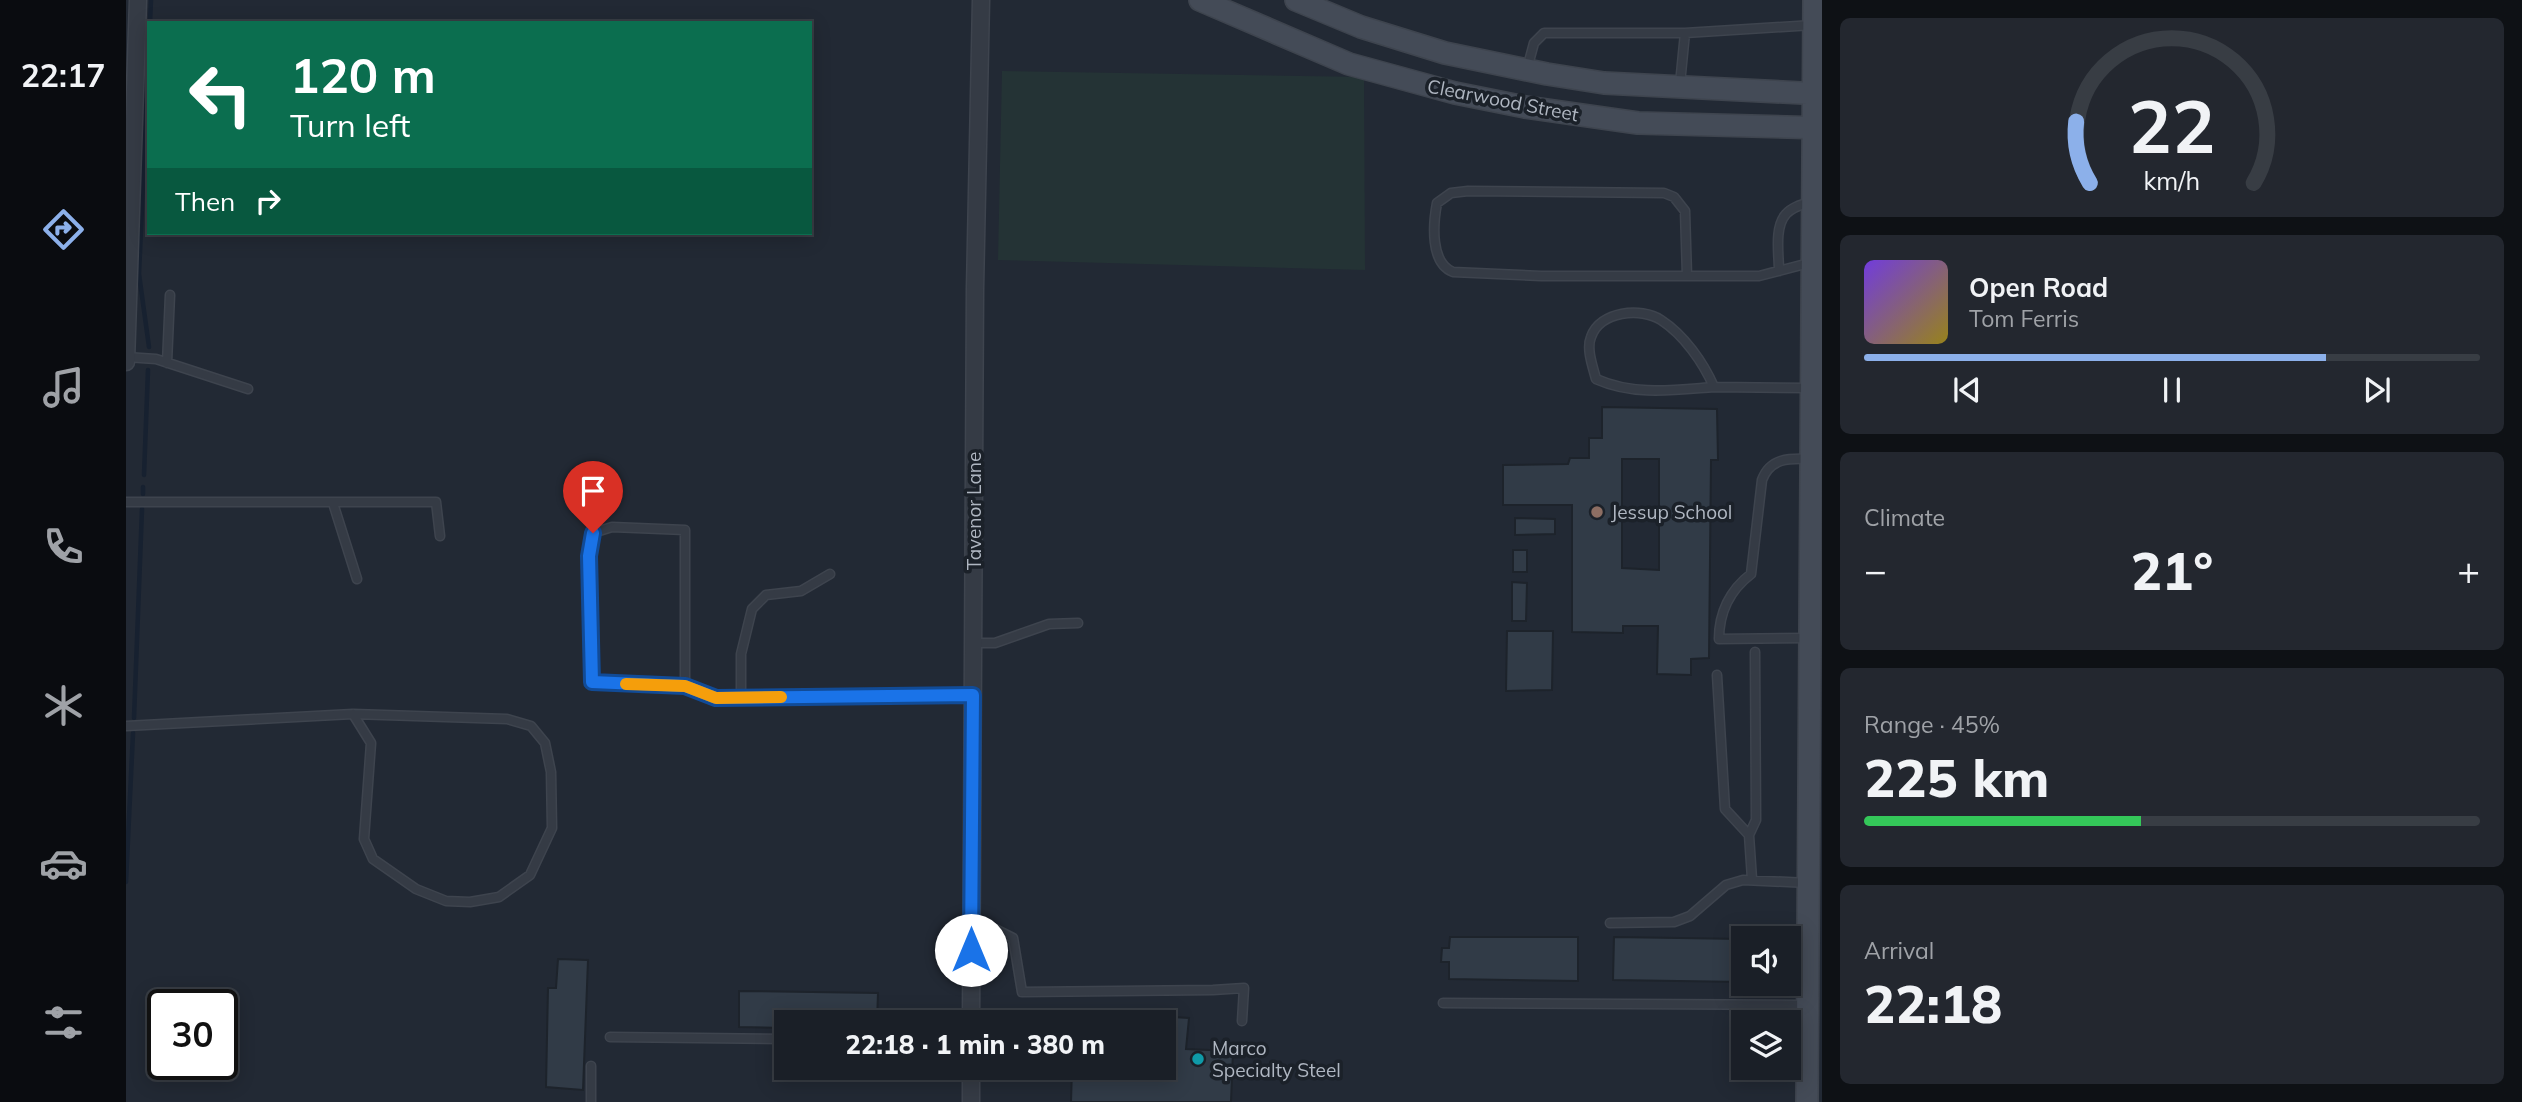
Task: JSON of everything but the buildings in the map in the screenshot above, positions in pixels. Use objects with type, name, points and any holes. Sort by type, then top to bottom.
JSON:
[{"type":"main road","name":"Clearwood Street","points":[[1200,0],[1234,10],[1349,64],[1455,93],[1518,106],[1638,123],[1818,128]]},
{"type":"main road","name":"Clearwood Street","points":[[1296,0],[1320,5],[1361,27],[1445,53],[1604,83],[1817,94]]},
{"type":"main road","points":[[1807,1102],[1807,1004],[1815,884],[1815,638],[1810,459],[1816,389],[1812,262],[1818,128],[1814,0]]},
{"type":"main road","points":[[1518,106],[1527,69]]},
{"type":"street","points":[[126,360],[130,85],[138,0]]},
{"type":"street","name":"Tavenor Lane","points":[[971,1010],[975,303],[981,0]]},
{"type":"street","points":[[971,1080],[971,1102]]},
{"type":"lane","points":[[1527,69],[1534,43],[1544,33],[1685,33],[1814,25]]},
{"type":"lane","points":[[1680,87],[1685,33]]},
{"type":"lane","points":[[1687,276],[1685,211],[1681,203],[1664,193],[1468,191],[1451,193],[1437,203],[1437,253],[1442,265],[1453,272],[1541,276],[1687,276],[1759,276],[1812,262]]},
{"type":"lane","points":[[1779,271],[1783,219],[1794,207],[1813,201]]},
{"type":"lane","points":[[167,363],[170,295]]},
{"type":"lane","points":[[1714,387],[1706,367],[1680,336],[1661,320],[1644,313],[1619,314],[1603,322],[1590,337],[1591,360],[1596,379],[1612,387],[1647,392],[1714,387],[1816,389]]},
{"type":"lane","points":[[126,360],[156,359],[248,389]]},
{"type":"lane","points":[[1810,459],[1788,458],[1770,466],[1765,472],[1751,574],[1732,591],[1719,622],[1718,639],[1815,638]]},
{"type":"lane","points":[[126,502],[436,502],[440,536]]},
{"type":"lane","points":[[333,503],[357,579]]},
{"type":"lane","points":[[685,686],[685,530],[612,527],[593,533],[589,556],[592,682],[685,686],[716,698],[973,695]]},
{"type":"lane","points":[[741,698],[741,654],[752,609],[766,595],[801,591],[830,575]]},
{"type":"lane","points":[[973,643],[995,643],[1049,624],[1078,623]]},
{"type":"lane","points":[[1752,879],[1749,835],[1756,820],[1755,652]]},
{"type":"lane","points":[[1717,675],[1724,809],[1749,835]]},
{"type":"lane","points":[[126,726],[353,714],[507,719],[530,726],[545,743],[551,772],[552,828],[530,875],[499,897],[470,902],[446,901],[416,889],[373,859],[364,839],[371,743],[353,714]]},
{"type":"lane","points":[[1610,923],[1674,922],[1690,916],[1726,886],[1742,880],[1815,884]]},
{"type":"lane","points":[[972,926],[993,928],[1013,937],[1022,992],[1244,988],[1242,1021]]},
{"type":"lane","points":[[1443,1003],[1807,1004]]},
{"type":"lane","points":[[610,1037],[774,1039]]},
{"type":"lane","points":[[591,1066],[591,1102]]},
{"type":"shaded area","points":[[1002,71],[1364,77],[1365,270],[998,260]]},
{"type":"waterway","points":[[150,21],[151,0]]},
{"type":"waterway","points":[[147,94],[139,274],[149,347]]},
{"type":"waterway","points":[[144,475],[148,370]]},
{"type":"waterway","points":[[143,487],[143,494]]},
{"type":"waterway","points":[[134,718],[142,509]]},
{"type":"waterway","points":[[126,882],[133,733]]},
{"type":"slow traffic","points":[[626,684],[685,686],[716,698],[781,697]]},
{"type":"place","name":"Jessup School","points":[[1597,512]]},
{"type":"place","name":"Marco Specialty Steel","points":[[1198,1059]]},
{"type":"route","points":[[593,533],[589,556],[592,682],[685,686],[716,698],[973,695],[971,950]]}]
